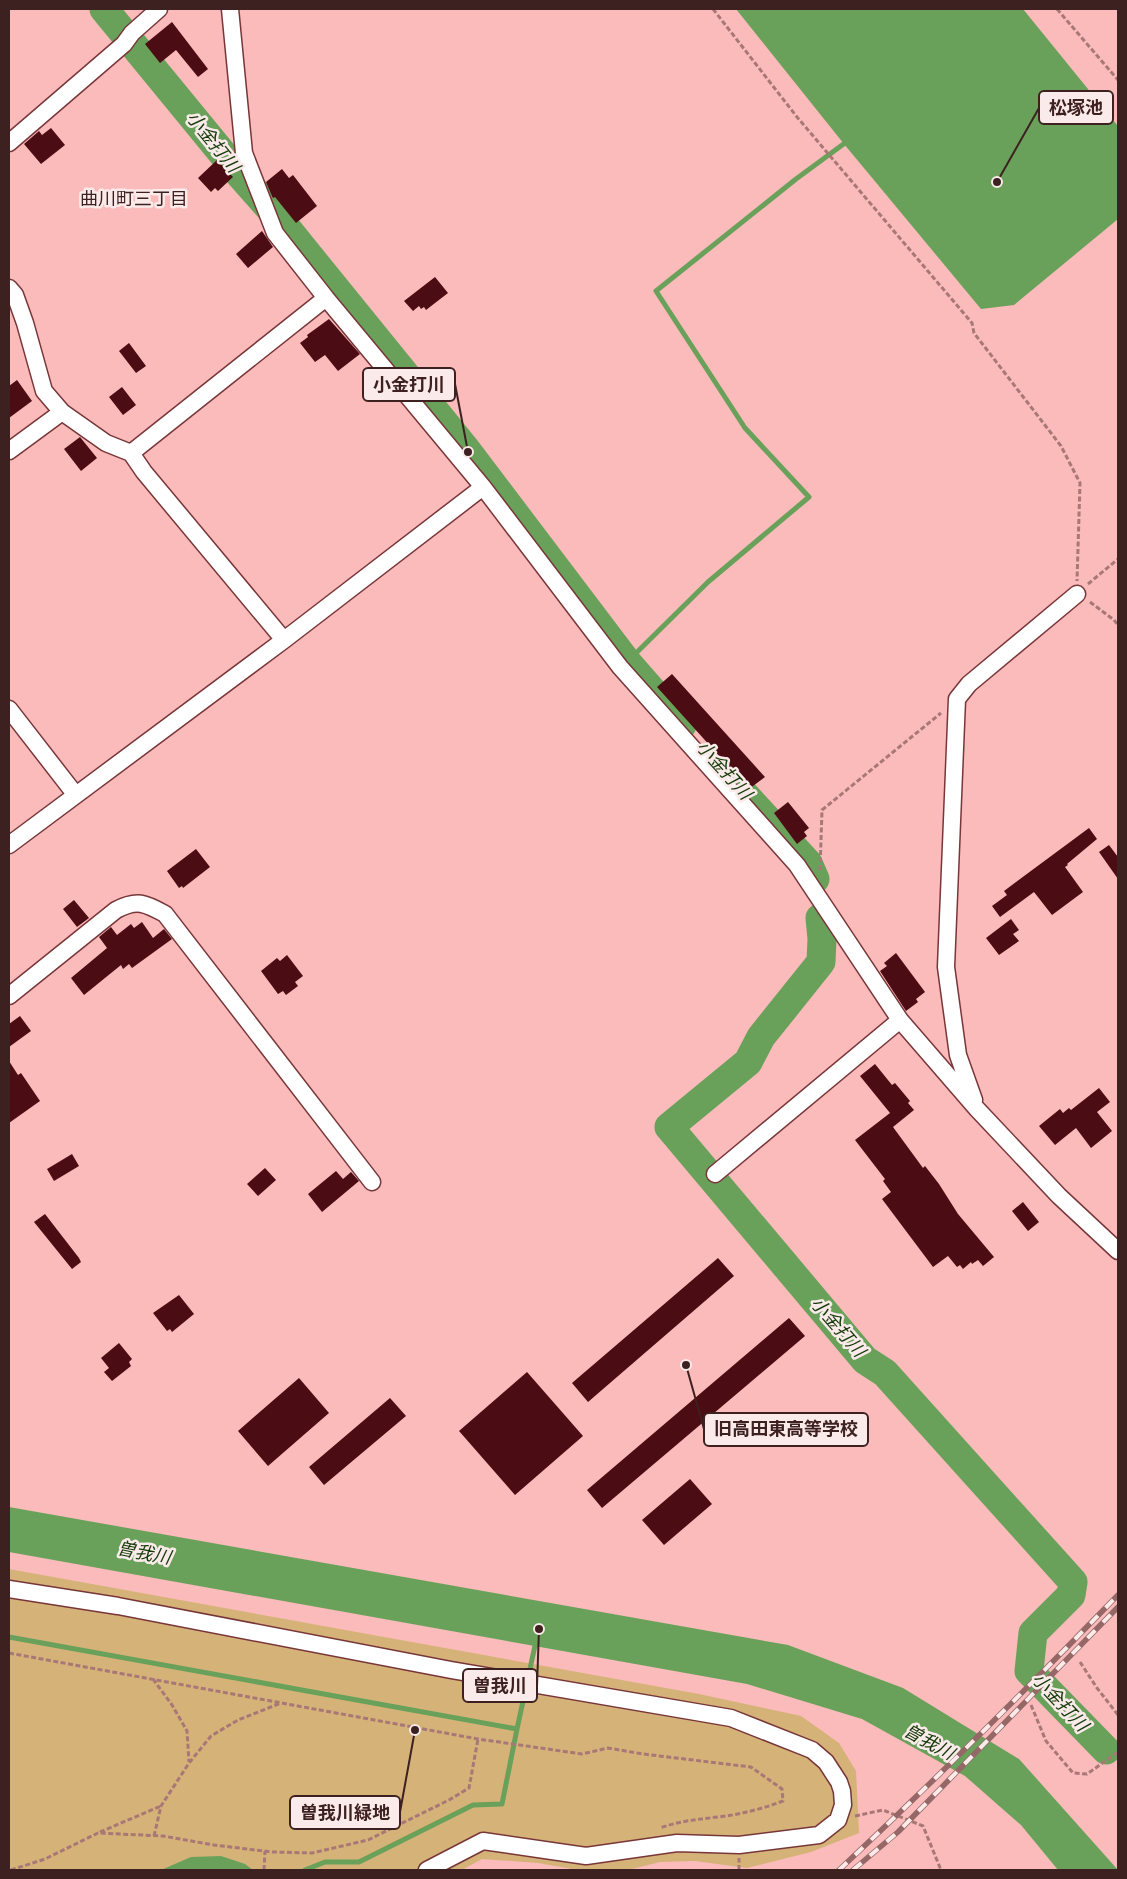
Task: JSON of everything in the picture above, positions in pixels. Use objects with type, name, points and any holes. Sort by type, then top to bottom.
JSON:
[{"type":"street","points":[[9,143],[128,39],[158,9]]},
{"type":"street","points":[[230,9],[244,153],[275,232],[326,298],[483,487],[620,667],[797,865],[900,1020],[977,1109],[1059,1196],[1118,1251]]},
{"type":"street","points":[[9,288],[15,296],[25,323],[44,391],[62,412],[106,443],[131,453],[144,472],[284,640]]},
{"type":"street","points":[[131,453],[326,298]]},
{"type":"street","points":[[9,451],[62,412]]},
{"type":"street","points":[[9,845],[284,640],[483,487]]},
{"type":"street","points":[[977,1109],[958,1055],[946,967],[957,699],[969,684],[1077,594]]},
{"type":"street","points":[[9,709],[75,794]]},
{"type":"street","points":[[9,996],[116,910],[128,904],[145,903],[165,914],[372,1182]]},
{"type":"street","points":[[715,1174],[900,1020]]},
{"type":"street","points":[[9,1589],[118,1606],[451,1670],[731,1718],[802,1744],[812,1750],[826,1762],[839,1782],[842,1791],[842,1804],[838,1820],[819,1835],[739,1845],[677,1842],[586,1856],[483,1841],[427,1870]]},
{"type":"path","points":[[713,9],[797,117],[972,323],[974,333],[1061,446],[1080,483],[1077,594]]},
{"type":"path","points":[[1057,9],[1118,80]]},
{"type":"path","points":[[1077,594],[1118,559]]},
{"type":"path","points":[[1077,594],[1088,600],[1118,625]]},
{"type":"path","points":[[819,898],[822,810],[957,699]]},
{"type":"path","points":[[9,1653],[478,1739],[582,1754],[608,1748],[751,1767],[782,1789],[783,1800],[768,1806],[728,1816],[676,1822],[658,1829]]},
{"type":"path","points":[[1080,1662],[1118,1715]]},
{"type":"path","points":[[153,1679],[172,1705],[187,1732],[189,1763]]},
{"type":"path","points":[[154,1836],[161,1806],[189,1763],[211,1736],[238,1720],[281,1703]]},
{"type":"path","points":[[1031,1705],[1046,1741],[1072,1773],[1087,1774],[1118,1752]]},
{"type":"path","points":[[98,1833],[154,1836],[265,1851],[312,1853],[368,1840],[449,1800],[469,1788],[478,1739]]},
{"type":"path","points":[[11,1870],[45,1859],[98,1833],[161,1806]]},
{"type":"path","points":[[838,1820],[883,1810],[923,1826],[941,1870]]},
{"type":"path","points":[[264,1870],[265,1851]]},
{"type":"shaded area","points":[[9,1569],[699,1694],[801,1716],[839,1743],[856,1771],[859,1833],[811,1852],[747,1868],[695,1861],[660,1862],[628,1870],[578,1870],[538,1863],[482,1859],[462,1870],[9,1870]]},
{"type":"water","points":[[736,9],[1023,9],[1118,126],[1118,219],[1014,305],[981,309],[844,144]]},
{"type":"water","points":[[9,1507],[788,1645],[903,1688],[1019,1759],[1118,1870],[1058,1870],[1021,1825],[965,1776],[862,1719],[747,1684],[9,1552]]},
{"type":"water","points":[[221,1856],[245,1864],[253,1870],[161,1870],[191,1857]]},
{"type":"building","points":[[172,22],[208,69],[198,77],[176,50],[160,63],[145,44]]},
{"type":"building","points":[[51,128],[65,145],[41,164],[24,144],[39,131],[42,135]]},
{"type":"building","points":[[217,160],[233,177],[218,191],[215,188],[211,192],[198,178]]},
{"type":"building","points":[[282,169],[289,178],[293,175],[317,206],[296,223],[275,197],[273,198],[266,182]]},
{"type":"building","points":[[262,231],[273,247],[248,268],[236,254]]},
{"type":"building","points":[[435,277],[448,293],[426,310],[424,307],[421,309],[419,306],[413,311],[404,301]]},
{"type":"building","points":[[329,319],[360,354],[338,371],[325,355],[315,362],[300,343],[308,337],[307,335]]},
{"type":"building","points":[[129,343],[146,366],[136,373],[119,351]]},
{"type":"building","points":[[17,380],[32,401],[9,418],[9,386]]},
{"type":"building","points":[[122,387],[136,405],[123,415],[109,397]]},
{"type":"building","points":[[80,437],[97,458],[81,471],[64,449]]},
{"type":"building","points":[[672,674],[765,777],[749,789],[657,687]]},
{"type":"building","points":[[788,802],[809,828],[804,832],[807,836],[797,844],[774,813]]},
{"type":"building","points":[[1089,828],[1097,839],[1065,867],[1083,892],[1052,915],[1034,892],[1000,917],[992,906],[1007,895],[1004,891]]},
{"type":"building","points":[[1109,845],[1118,857],[1118,879],[1099,852]]},
{"type":"building","points":[[196,849],[210,867],[183,888],[182,886],[179,888],[167,871]]},
{"type":"building","points":[[74,900],[89,918],[77,927],[63,909]]},
{"type":"building","points":[[1011,919],[1019,930],[1013,934],[1019,941],[999,955],[986,938]]},
{"type":"building","points":[[142,922],[153,938],[164,929],[172,939],[132,968],[129,964],[123,969],[121,965],[84,995],[71,978],[107,948],[99,937],[111,927],[117,935],[131,924],[134,928]]},
{"type":"building","points":[[896,953],[925,992],[916,999],[918,1002],[906,1011],[880,971],[887,966],[884,963]]},
{"type":"building","points":[[287,955],[303,976],[295,982],[298,986],[286,995],[283,991],[278,994],[261,971],[277,958],[280,961]]},
{"type":"building","points":[[20,1016],[31,1031],[9,1047],[9,1024]]},
{"type":"building","points":[[9,1061],[18,1075],[21,1073],[40,1101],[9,1123]]},
{"type":"building","points":[[875,1064],[892,1085],[895,1083],[910,1101],[908,1103],[914,1110],[893,1127],[923,1168],[925,1166],[939,1184],[958,1214],[994,1257],[983,1266],[978,1260],[972,1264],[971,1262],[963,1269],[960,1265],[957,1267],[948,1256],[933,1267],[882,1199],[891,1192],[883,1181],[885,1179],[855,1140],[890,1113],[860,1076]]},
{"type":"building","points":[[1099,1088],[1110,1102],[1097,1112],[1112,1131],[1091,1148],[1076,1128],[1055,1145],[1039,1126],[1060,1109],[1063,1113],[1069,1108],[1071,1110]]},
{"type":"building","points":[[72,1154],[79,1166],[54,1181],[47,1169]]},
{"type":"building","points":[[265,1168],[276,1180],[258,1196],[247,1184]]},
{"type":"building","points":[[336,1171],[343,1179],[351,1172],[359,1181],[322,1212],[308,1194]]},
{"type":"building","points":[[1023,1202],[1039,1222],[1028,1231],[1012,1211]]},
{"type":"building","points":[[45,1214],[81,1262],[72,1269],[34,1222]]},
{"type":"building","points":[[718,1258],[734,1276],[588,1402],[572,1383]]},
{"type":"building","points":[[179,1295],[194,1314],[172,1332],[170,1329],[167,1331],[153,1313]]},
{"type":"building","points":[[789,1318],[805,1336],[602,1508],[587,1490]]},
{"type":"building","points":[[119,1343],[132,1359],[129,1362],[131,1366],[112,1381],[104,1372],[109,1368],[101,1358]]},
{"type":"building","points":[[527,1372],[583,1436],[515,1495],[459,1431]]},
{"type":"building","points":[[299,1378],[329,1413],[268,1466],[238,1431]]},
{"type":"building","points":[[390,1398],[406,1416],[324,1485],[309,1467]]},
{"type":"building","points":[[690,1479],[712,1504],[664,1545],[642,1520]]},
{"type":"waterway","name":"小金打川","points":[[104,9],[241,176],[280,220],[468,452],[627,662],[682,725]]},
{"type":"waterway","points":[[627,662],[708,582],[809,497],[745,428],[656,291],[796,179],[849,140]]},
{"type":"waterway","name":"小金打川","points":[[730,779],[808,863],[815,879]]},
{"type":"waterway","name":"小金打川","points":[[820,918],[822,939],[821,962],[761,1037],[748,1062],[669,1127],[865,1360],[885,1373],[1073,1582],[1071,1595],[1033,1633],[1029,1671],[1106,1750]]},
{"type":"waterway","points":[[9,1637],[517,1729],[502,1804],[473,1805],[359,1862],[325,1862],[305,1870]]},
{"type":"waterway","points":[[517,1729],[536,1641]]},
{"type":"railway","points":[[839,1870],[910,1803],[1118,1595]]},
{"type":"railway","points":[[853,1870],[898,1832],[1118,1607]]},
{"type":"place","name":"松塚池","points":[[997,182]]},
{"type":"place","name":"小金打川","points":[[468,452]]},
{"type":"place","name":"旧高田東高等学校","points":[[686,1365]]},
{"type":"place","name":"曽我川","points":[[539,1629]]},
{"type":"place","name":"曽我川緑地","points":[[415,1730]]},
{"type":"district","name":"曲川町三丁目","points":[[134,199]]}]
